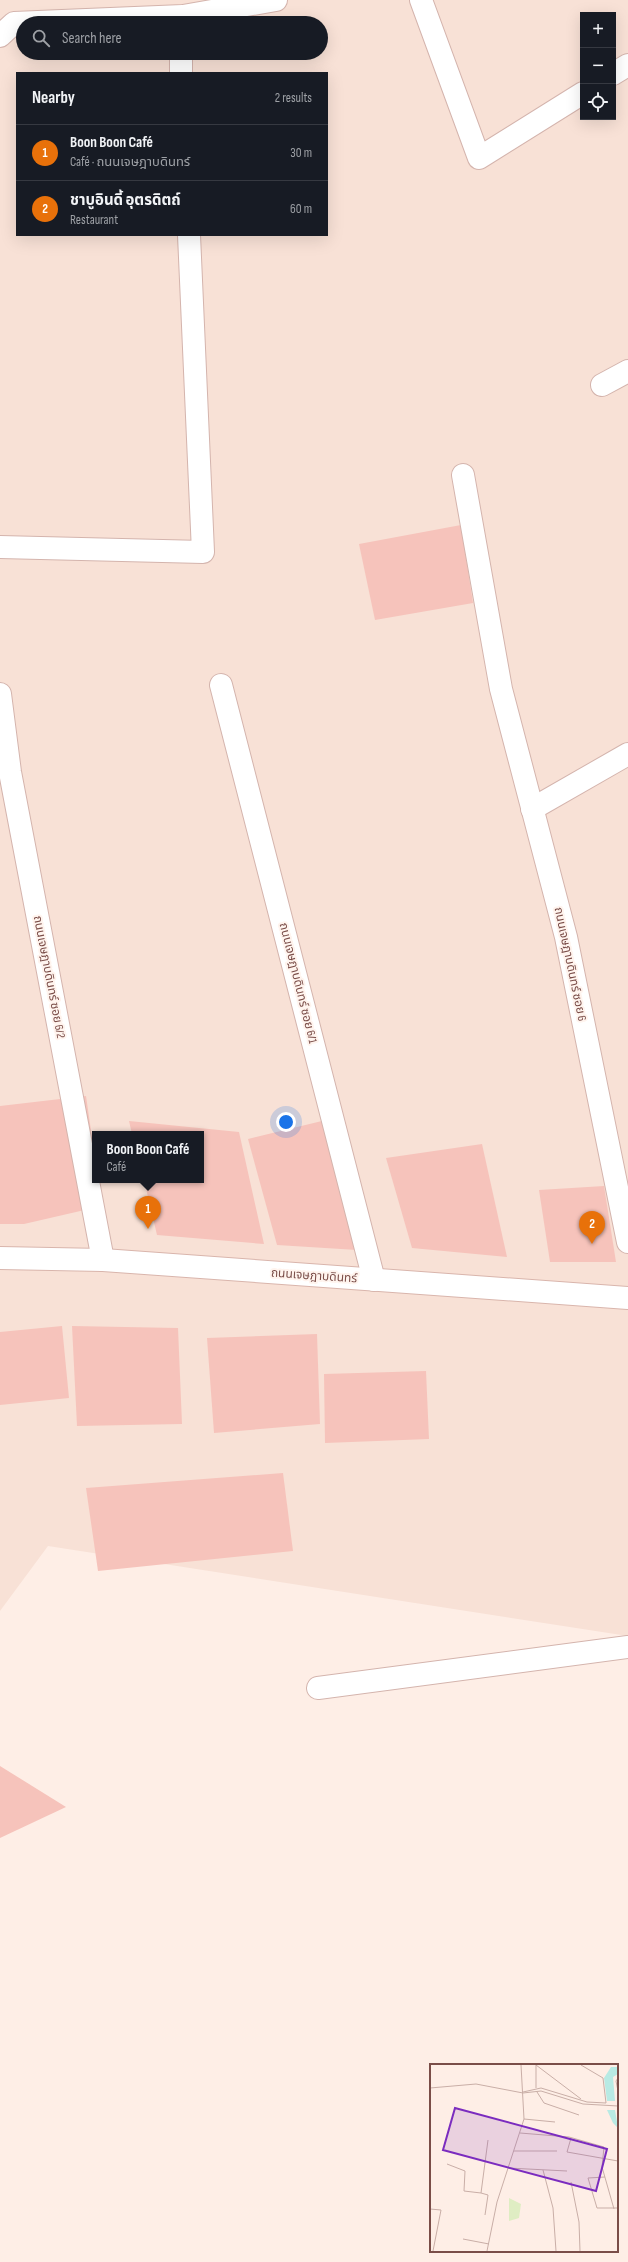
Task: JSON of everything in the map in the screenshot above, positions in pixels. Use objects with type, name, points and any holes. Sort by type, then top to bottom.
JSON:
[{"type":"street","points":[[131,16],[181,13],[276,0]]},
{"type":"street","points":[[421,0],[479,158],[580,95]]},
{"type":"street","points":[[0,36],[16,23]]},
{"type":"street","points":[[181,60],[182,72]]},
{"type":"street","points":[[616,72],[628,65]]},
{"type":"street","points":[[0,547],[203,552],[189,236]]},
{"type":"street","points":[[602,386],[628,371]]},
{"type":"street","name":"ถนนเจษฎาบดินทร์ ซอย 6","points":[[463,475],[501,689],[566,937],[628,1242]]},
{"type":"street","name":"ถนนเจษฎาบดินทร์ ซอย 6/1","points":[[222,685],[374,1280]]},
{"type":"street","name":"ถนนเจษฎาบดินทร์ ซอย 6/2","points":[[0,694],[10,772],[103,1260]]},
{"type":"street","points":[[532,809],[628,754]]},
{"type":"street","name":"ถนนเจษฎาบดินทร์","points":[[0,1258],[103,1260],[628,1298]]},
{"type":"street","points":[[318,1688],[628,1647]]},
{"type":"shaded area","points":[[0,0],[628,0],[628,1636],[48,1546],[0,1611]]},
{"type":"building","points":[[461,525],[473,603],[375,620],[359,544]]},
{"type":"building","points":[[86,1096],[92,1137],[92,1183],[96,1183],[102,1206],[24,1224],[0,1224],[0,1106]]},
{"type":"building","points":[[326,1120],[357,1250],[277,1245],[248,1139]]},
{"type":"building","points":[[129,1121],[239,1132],[264,1244],[157,1235],[145,1183],[204,1183],[204,1131],[131,1131]]},
{"type":"building","points":[[482,1144],[507,1257],[412,1248],[386,1158]]},
{"type":"building","points":[[604,1186],[616,1262],[550,1262],[539,1190]]},
{"type":"building","points":[[62,1326],[69,1398],[0,1405],[0,1332]]},
{"type":"building","points":[[72,1326],[178,1328],[182,1424],[77,1426]]},
{"type":"building","points":[[317,1334],[320,1424],[214,1433],[207,1338]]},
{"type":"building","points":[[426,1371],[429,1439],[325,1443],[324,1374]]},
{"type":"building","points":[[283,1473],[293,1551],[98,1571],[86,1488]]},
{"type":"building","points":[[0,1766],[66,1807],[0,1838]]},
{"type":"place","name":"Boon Boon Café","points":[[148,1229]]},
{"type":"place","name":"ชาบูอินดี้ อุตรดิตถ์","points":[[592,1244]]}]
